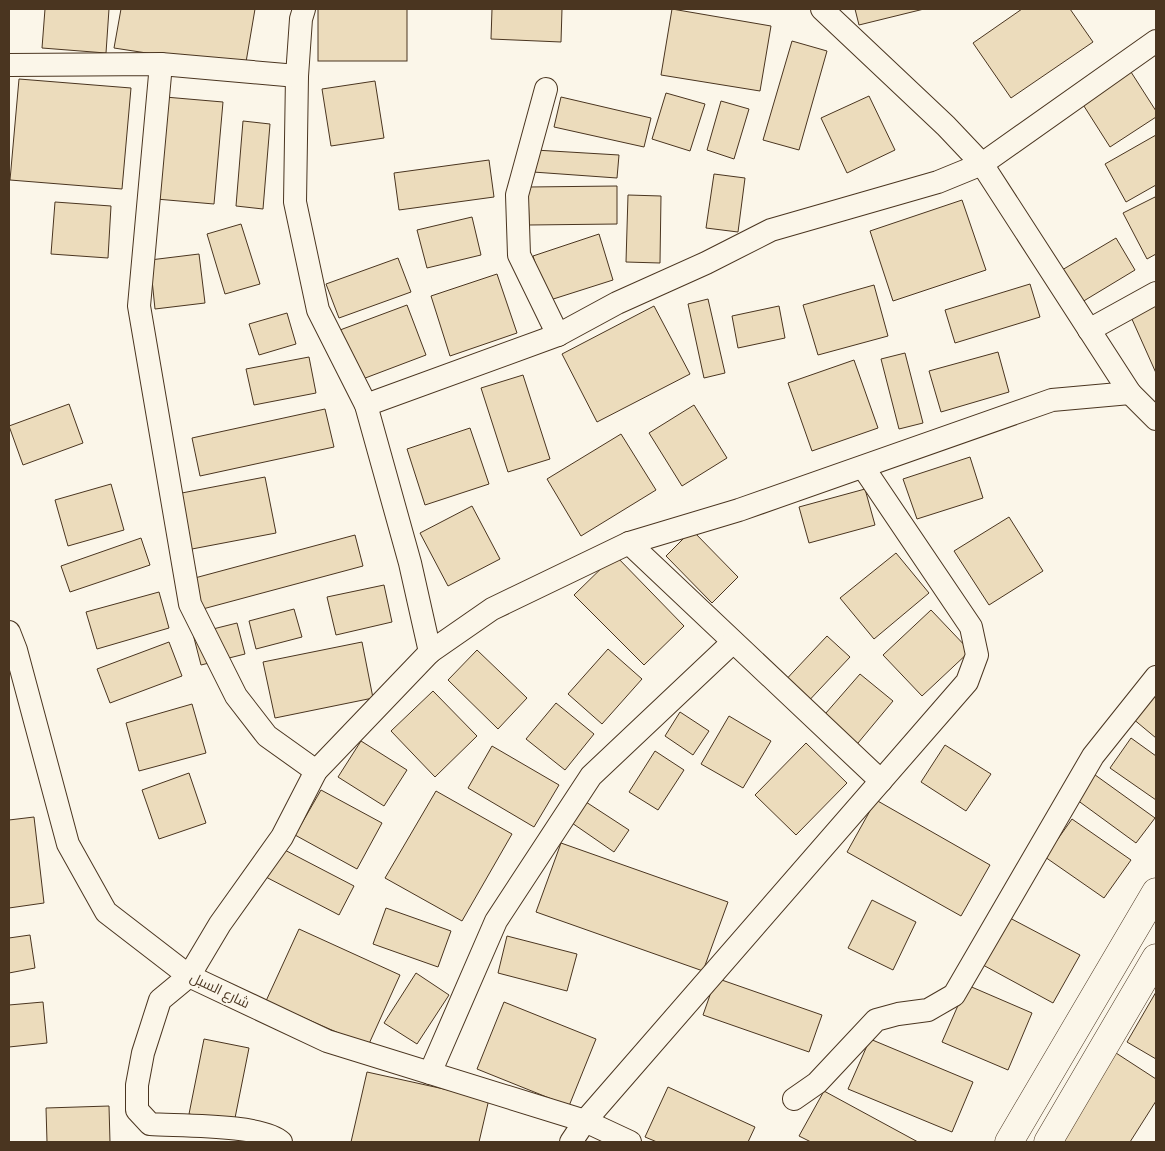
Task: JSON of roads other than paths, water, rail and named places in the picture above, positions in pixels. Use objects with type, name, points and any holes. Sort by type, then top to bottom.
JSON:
[{"type":"main road","points":[[1009,1142],[1156,892]]},
{"type":"main road","points":[[1048,1142],[1156,958]]},
{"type":"street","points":[[304,9],[301,19],[296,76],[295,202],[318,310],[366,405],[410,563],[430,652]]},
{"type":"street","points":[[822,9],[946,126],[982,164],[1130,393],[1156,420]]},
{"type":"street","points":[[366,405],[558,335],[617,303],[706,263],[770,230],[938,182],[982,164],[1156,41]]},
{"type":"street","points":[[9,65],[161,64],[296,76]]},
{"type":"street","points":[[161,64],[139,306],[190,604],[236,696],[267,736],[316,771]]},
{"type":"street","points":[[546,89],[518,195],[519,255],[558,335]]},
{"type":"street","points":[[1089,330],[1156,293]]},
{"type":"street","points":[[281,1142],[277,1138],[249,1129],[150,1124],[137,1110],[137,1084],[143,1053],[160,1000],[189,976],[220,924],[282,837],[316,771],[430,652],[492,609],[629,544],[739,510],[1052,400],[1130,393]]},
{"type":"street","points":[[571,1142],[585,1121],[967,682],[977,654],[971,627],[863,466]]},
{"type":"street","points":[[629,544],[881,780]]},
{"type":"street","name":"شارع السبل","points":[[9,632],[16,650],[68,844],[106,912],[189,976],[327,1041],[585,1121],[630,1142]]},
{"type":"street","points":[[430,1073],[496,921],[591,776],[733,642]]},
{"type":"street","points":[[794,1099],[817,1083],[876,1020],[898,1014],[928,1010],[954,995],[1093,756],[1156,677]]}]
